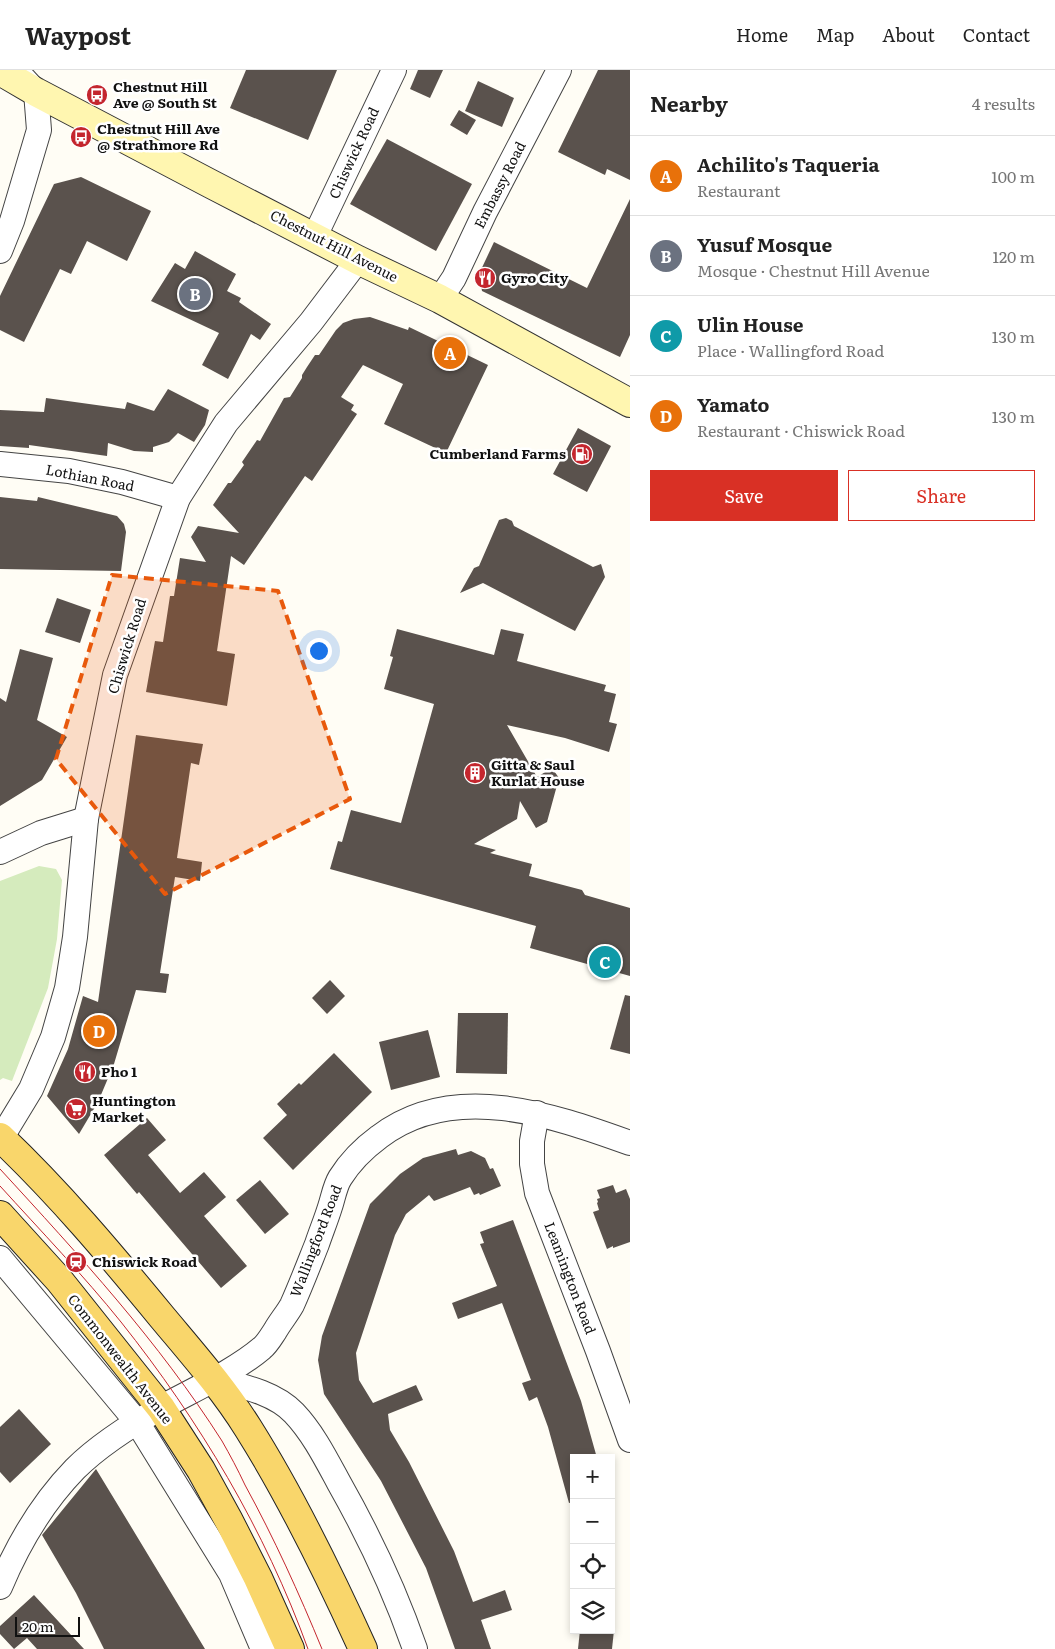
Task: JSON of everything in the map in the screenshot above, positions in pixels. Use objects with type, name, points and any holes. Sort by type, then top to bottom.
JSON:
[{"type":"main road","name":"Chestnut Hill Avenue","points":[[0,72],[358,260],[440,299],[630,402]]},
{"type":"main road","name":"Chestnut Hill Avenue","points":[[0,88],[36,92]]},
{"type":"main road","points":[[0,1139],[62,1200],[119,1264],[214,1379],[248,1428],[296,1513],[331,1577],[363,1649]]},
{"type":"main road","name":"Commonwealth Avenue","points":[[0,1214],[59,1280],[162,1408],[201,1470],[229,1521],[258,1578],[290,1649]]},
{"type":"street","points":[[0,251],[12,221],[39,130],[36,92],[17,70]]},
{"type":"street","name":"Chiswick Road","points":[[315,236],[394,70]]},
{"type":"street","name":"Embassy Road","points":[[440,299],[454,278],[485,212],[559,70]]},
{"type":"street","name":"Chiswick Road","points":[[0,1139],[30,1089],[53,1037],[67,988],[75,936],[86,819],[114,675],[178,498],[226,424],[311,322],[358,260]]},
{"type":"street","name":"Lothian Road","points":[[0,464],[69,471],[122,482],[178,498]]},
{"type":"street","points":[[0,852],[40,833],[86,819]]},
{"type":"street","name":"Wallingford Road","points":[[0,1587],[32,1525],[58,1488],[76,1468],[137,1422],[214,1379],[264,1347],[291,1306],[329,1212],[339,1179],[355,1158],[373,1141],[395,1125],[410,1118],[441,1109],[485,1107],[537,1113],[571,1122],[630,1144]]},
{"type":"street","name":"Leamington Road","points":[[537,1113],[532,1141],[532,1164],[537,1193],[630,1440]]},
{"type":"street","name":"Commonwealth Avenue","points":[[0,1258],[137,1422],[231,1574],[263,1649]]},
{"type":"street","points":[[214,1379],[265,1394],[294,1412],[320,1450],[364,1528],[403,1614],[415,1649]]},
{"type":"highlighted area","points":[[112,575],[278,591],[350,799],[165,894],[56,759]]},
{"type":"green space","points":[[39,866],[56,869],[62,880],[57,939],[48,988],[12,1081],[3,1078],[0,1080],[0,881]]},
{"type":"building","points":[[246,70],[337,70],[308,140],[230,108]]},
{"type":"building","points":[[418,70],[443,70],[430,98],[410,89]]},
{"type":"building","points":[[598,70],[630,70],[630,180],[607,169],[605,175],[558,152]]},
{"type":"building","points":[[478,81],[514,98],[502,127],[465,111]]},
{"type":"building","points":[[459,110],[476,120],[467,135],[450,125]]},
{"type":"building","points":[[387,139],[472,184],[436,251],[350,204]]},
{"type":"building","points":[[81,177],[151,211],[127,261],[87,241],[71,274],[60,269],[24,342],[0,330],[0,296],[54,184]]},
{"type":"building","points":[[630,199],[630,335],[620,357],[482,291],[479,274],[494,242],[587,288]]},
{"type":"building","points":[[195,251],[236,274],[227,291],[241,298],[239,302],[271,324],[260,340],[251,334],[228,379],[202,365],[219,333],[151,301],[175,263],[185,269]]},
{"type":"building","points":[[370,317],[408,330],[409,327],[488,365],[446,453],[384,424],[403,384],[363,365],[341,397],[354,405],[351,410],[357,414],[312,481],[305,476],[244,565],[231,556],[217,651],[235,654],[227,706],[146,692],[155,641],[163,642],[170,596],[174,596],[180,558],[206,562],[191,537],[198,526],[239,533],[213,505],[228,483],[231,483],[244,465],[242,462],[257,440],[260,441],[284,398],[290,397],[315,355],[319,355],[343,323],[354,319]]},
{"type":"building","points":[[168,389],[209,410],[205,425],[194,442],[178,433],[169,442],[153,447],[153,452],[134,451],[108,443],[107,456],[29,445],[29,448],[0,446],[0,410],[44,412],[46,398],[125,409],[127,402],[154,411]]},
{"type":"building","points":[[578,428],[611,446],[587,492],[553,474]]},
{"type":"building","points":[[0,497],[37,501],[38,497],[117,516],[124,524],[126,532],[121,571],[0,569]]},
{"type":"building","points":[[506,518],[512,521],[514,526],[593,567],[601,564],[605,577],[575,631],[483,583],[460,593],[474,568],[479,566],[499,520]]},
{"type":"building","points":[[57,598],[91,610],[80,643],[45,632]]},
{"type":"building","points":[[397,629],[494,655],[501,629],[524,634],[517,661],[606,685],[604,691],[616,694],[609,722],[617,724],[609,752],[565,738],[507,725],[537,777],[552,768],[559,778],[547,822],[536,828],[520,801],[517,819],[474,844],[496,850],[490,853],[532,864],[529,876],[582,890],[585,895],[630,908],[630,976],[530,948],[536,926],[330,869],[338,841],[342,842],[351,810],[401,823],[434,704],[384,689],[393,657],[390,656]]},
{"type":"building","points":[[20,649],[53,658],[37,720],[67,737],[42,780],[0,806],[0,698],[6,702]]},
{"type":"building","points":[[136,735],[203,744],[199,765],[191,763],[177,858],[202,862],[200,881],[175,877],[160,973],[169,974],[166,993],[136,990],[114,1064],[98,1102],[79,1134],[47,1096],[68,1049],[83,996],[98,1002]]},
{"type":"building","points":[[330,980],[345,996],[327,1014],[312,998]]},
{"type":"building","points":[[625,995],[630,996],[630,1054],[610,1049]]},
{"type":"building","points":[[458,1013],[508,1013],[507,1074],[456,1073]]},
{"type":"building","points":[[428,1030],[440,1077],[391,1090],[379,1042]]},
{"type":"building","points":[[334,1053],[372,1092],[293,1170],[263,1138],[287,1115],[277,1104],[299,1083],[301,1085]]},
{"type":"building","points":[[147,1118],[166,1140],[148,1155],[180,1193],[204,1172],[226,1197],[204,1216],[247,1266],[221,1288],[139,1192],[137,1194],[104,1155]]},
{"type":"building","points":[[456,1149],[458,1155],[471,1151],[485,1158],[490,1169],[493,1168],[501,1186],[480,1195],[479,1193],[474,1195],[470,1187],[434,1201],[429,1195],[406,1214],[395,1235],[356,1353],[359,1380],[373,1403],[416,1385],[423,1400],[388,1414],[390,1430],[409,1462],[454,1551],[473,1602],[505,1590],[512,1610],[481,1620],[491,1649],[455,1649],[426,1568],[381,1481],[324,1394],[318,1360],[322,1336],[370,1204],[400,1174],[423,1158]]},
{"type":"building","points":[[260,1180],[289,1214],[265,1234],[236,1200]]},
{"type":"building","points":[[613,1185],[616,1193],[626,1189],[630,1199],[630,1242],[607,1249],[593,1212],[599,1210],[597,1199],[600,1198],[597,1190]]},
{"type":"building","points":[[513,1220],[581,1401],[596,1454],[570,1454],[570,1503],[548,1427],[537,1397],[529,1401],[522,1383],[531,1380],[502,1303],[458,1319],[452,1303],[497,1286],[480,1244],[484,1243],[480,1232]]},
{"type":"building","points":[[19,1409],[51,1444],[10,1483],[0,1472],[0,1427]]},
{"type":"building","points":[[96,1469],[205,1649],[104,1649],[76,1593],[42,1535]]},
{"type":"building","points":[[34,1595],[84,1649],[37,1649],[27,1638],[14,1649],[0,1634],[0,1626]]},
{"type":"building","points":[[580,1634],[614,1634],[612,1649],[578,1649]]},
{"type":"tram line","points":[[0,1169],[117,1300],[198,1404],[222,1441],[266,1525],[322,1649]]},
{"type":"tram line","points":[[0,1186],[62,1253],[121,1322],[150,1359],[203,1437],[251,1519],[272,1561],[308,1649]]},
{"type":"place","name":"Chestnut Hill Ave @ South St","points":[[97,95]]},
{"type":"place","name":"Chestnut Hill Ave @ Strathmore Rd","points":[[81,137]]},
{"type":"place","name":"Gyro City","points":[[485,278]]},
{"type":"place","name":"Yusuf Mosque","points":[[195,294]]},
{"type":"place","name":"Achilito's Taqueria","points":[[450,353]]},
{"type":"place","name":"Cumberland Farms","points":[[582,454]]},
{"type":"place","name":"Gitta & Saul Kurlat House","points":[[475,773]]},
{"type":"place","name":"Ulin House","points":[[605,962]]},
{"type":"place","name":"Yamato","points":[[99,1031]]},
{"type":"place","name":"Pho 1","points":[[85,1072]]},
{"type":"place","name":"Huntington Market","points":[[76,1109]]},
{"type":"place","name":"Chiswick Road","points":[[76,1262]]}]
